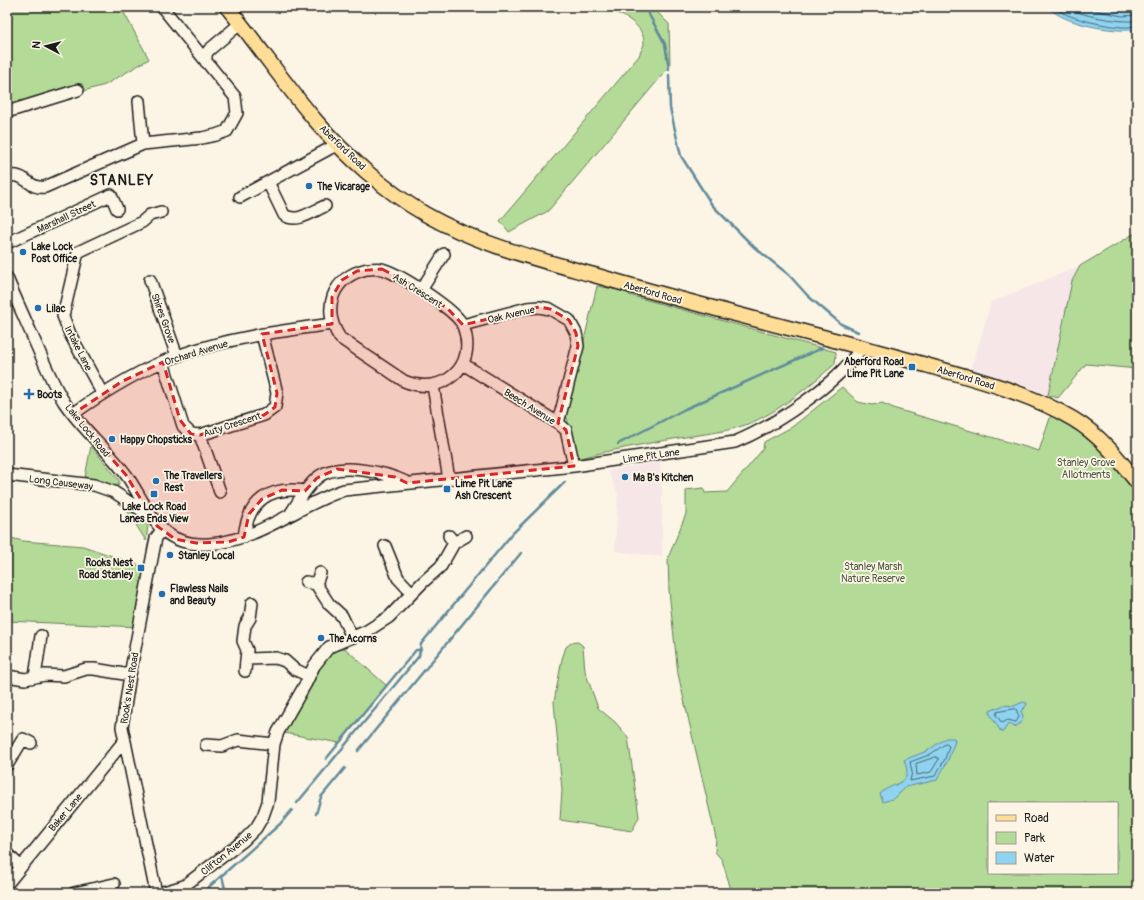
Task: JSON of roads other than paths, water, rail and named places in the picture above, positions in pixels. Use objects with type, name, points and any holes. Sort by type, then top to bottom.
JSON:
[{"type":"main road","name":"Aberford Road","points":[[227,7],[316,121],[338,144],[402,199],[426,215],[483,241],[510,251],[660,295],[935,367],[1022,395],[1050,406],[1074,419],[1098,436],[1137,482]]},
{"type":"street","points":[[7,177],[19,176],[35,187],[45,187],[143,144],[216,135],[227,131],[237,112],[237,103],[235,98],[162,7]]},
{"type":"street","points":[[206,62],[206,54],[209,50],[241,23]]},
{"type":"street","points":[[7,112],[78,90]]},
{"type":"street","points":[[138,99],[143,144]]},
{"type":"street","points":[[240,197],[338,144]]},
{"type":"street","points":[[268,182],[284,215],[288,218],[297,219],[325,206]]},
{"type":"street","name":"Marshall Street","points":[[7,243],[111,195],[117,209]]},
{"type":"street","name":"Intake Lane","points":[[102,393],[70,334],[63,316],[78,252],[142,222],[150,215],[161,212]]},
{"type":"street","points":[[421,290],[444,254]]},
{"type":"street","name":"Ash Crescent","points":[[433,386],[420,386],[404,381],[340,338],[332,324],[330,306],[335,290],[342,280],[356,271],[366,269],[382,269],[421,290],[448,309],[463,325]]},
{"type":"street","name":"Lake Lock Road","points":[[7,278],[53,382],[73,414],[131,484],[149,515],[162,530]]},
{"type":"street","name":"Shires Grove","points":[[150,280],[177,356]]},
{"type":"street","name":"Oak Avenue","points":[[463,325],[527,308],[539,307],[550,309],[569,320],[576,333],[578,346],[558,422]]},
{"type":"street","name":"Orchard Avenue","points":[[73,414],[102,393],[177,356],[225,342],[262,334],[332,324]]},
{"type":"street","points":[[449,479],[433,386],[450,378],[463,364],[466,343],[463,325]]},
{"type":"street","name":"Auty Crescent","points":[[163,362],[183,426],[191,434],[200,435],[264,415],[275,407],[277,393],[262,334]]},
{"type":"street","name":"Lime Pit Lane","points":[[162,530],[175,539],[196,543],[208,544],[228,542],[244,536],[325,496],[344,490],[574,466],[736,442],[756,433],[788,414],[839,374],[862,347]]},
{"type":"street","name":"Beech Avenue","points":[[463,364],[558,422],[566,430],[574,466]]},
{"type":"street","points":[[200,435],[220,492]]},
{"type":"street","name":"Lime Pit Lane","points":[[290,514],[305,491],[317,478],[327,472],[337,469],[373,472],[395,477],[407,483]]},
{"type":"street","name":"Long Causeway","points":[[7,476],[83,483],[114,492],[149,515]]},
{"type":"street","points":[[114,492],[122,490],[131,484]]},
{"type":"street","points":[[244,536],[249,514],[253,506],[262,499],[272,493],[282,490],[305,491]]},
{"type":"street","name":"Rook's Nest Road","points":[[156,893],[122,727],[156,538],[162,530]]},
{"type":"street","name":"Clifton Avenue","points":[[160,893],[184,886],[243,841],[256,828],[263,816],[268,802],[274,744],[281,726],[314,666],[329,647],[377,626],[389,617],[441,566],[451,540],[466,536]]},
{"type":"street","points":[[385,546],[398,578],[412,593]]},
{"type":"street","points":[[314,579],[329,604],[342,616],[352,637]]},
{"type":"street","points":[[245,671],[247,650],[243,641],[245,626],[250,618],[252,603]]},
{"type":"street","points":[[35,677],[41,636]]},
{"type":"street","points":[[246,658],[276,658],[285,661],[309,676]]},
{"type":"street","points":[[7,676],[25,679],[45,675],[64,676],[86,669],[94,669],[130,676]]},
{"type":"street","points":[[7,765],[23,739],[31,742]]},
{"type":"street","points":[[206,745],[222,746],[238,740],[274,744]]},
{"type":"street","name":"Baker Lane","points":[[7,884],[20,866],[124,741]]},
{"type":"street","points":[[7,854],[20,866]]},
{"type":"street","points":[[74,893],[102,890],[114,884]]},
{"type":"water","points":[[1048,7],[1137,7],[1137,30],[1115,30],[1077,23],[1056,13]]},
{"type":"water","points":[[1023,702],[1027,703],[1021,711],[1023,716],[1022,722],[1015,727],[1008,724],[1003,732],[1001,732],[990,714],[990,711],[1004,705],[1014,706]]},
{"type":"water","points":[[946,738],[954,738],[955,741],[948,760],[937,780],[906,787],[895,798],[883,802],[880,794],[901,782],[907,775],[904,760],[927,751]]},
{"type":"waterway","points":[[638,7],[647,11],[665,44],[669,69]]},
{"type":"waterway","points":[[669,75],[670,108],[681,156],[712,205],[754,247],[789,275],[808,296],[841,324],[858,332]]},
{"type":"waterway","points":[[618,444],[685,409],[822,348]]},
{"type":"waterway","points":[[297,803],[419,656],[421,644],[513,533],[565,482]]},
{"type":"waterway","points":[[358,751],[521,553]]},
{"type":"waterway","points":[[326,759],[416,650],[421,650]]},
{"type":"waterway","points":[[316,814],[321,797],[345,768]]},
{"type":"waterway","points":[[202,893],[280,824],[292,810]]},
{"type":"waterway","points":[[222,876],[226,893]]},
{"type":"place","name":"The Vicarage","points":[[309,186]]},
{"type":"place","name":"Lake Lock Post Office","points":[[23,252]]},
{"type":"place","name":"Lilac","points":[[38,308]]},
{"type":"place","name":"Aberford Road Lime Pit Lane","points":[[912,367]]},
{"type":"place","name":"Boots","points":[[29,394]]},
{"type":"place","name":"Happy Chopsticks","points":[[112,439]]},
{"type":"place","name":"Ma B's Kitchen","points":[[625,477]]},
{"type":"place","name":"The Travellers Rest","points":[[156,481]]},
{"type":"place","name":"Lime Pit Lane Ash Crescent","points":[[447,489]]},
{"type":"place","name":"Lake Lock Road Lanes Ends View","points":[[154,494]]},
{"type":"place","name":"Stanley Local","points":[[170,555]]},
{"type":"place","name":"Rooks Nest Road Stanley","points":[[141,568]]},
{"type":"place","name":"Flawless Nails and Beauty","points":[[162,594]]},
{"type":"place","name":"The Acorns","points":[[321,638]]},
{"type":"district","name":"STANLEY","points":[[122,180]]},
{"type":"park label","name":"Stanley Grove Allotments","points":[[1086,468]]},
{"type":"park label","name":"Stanley Marsh Nature Reserve","points":[[873,572]]}]
